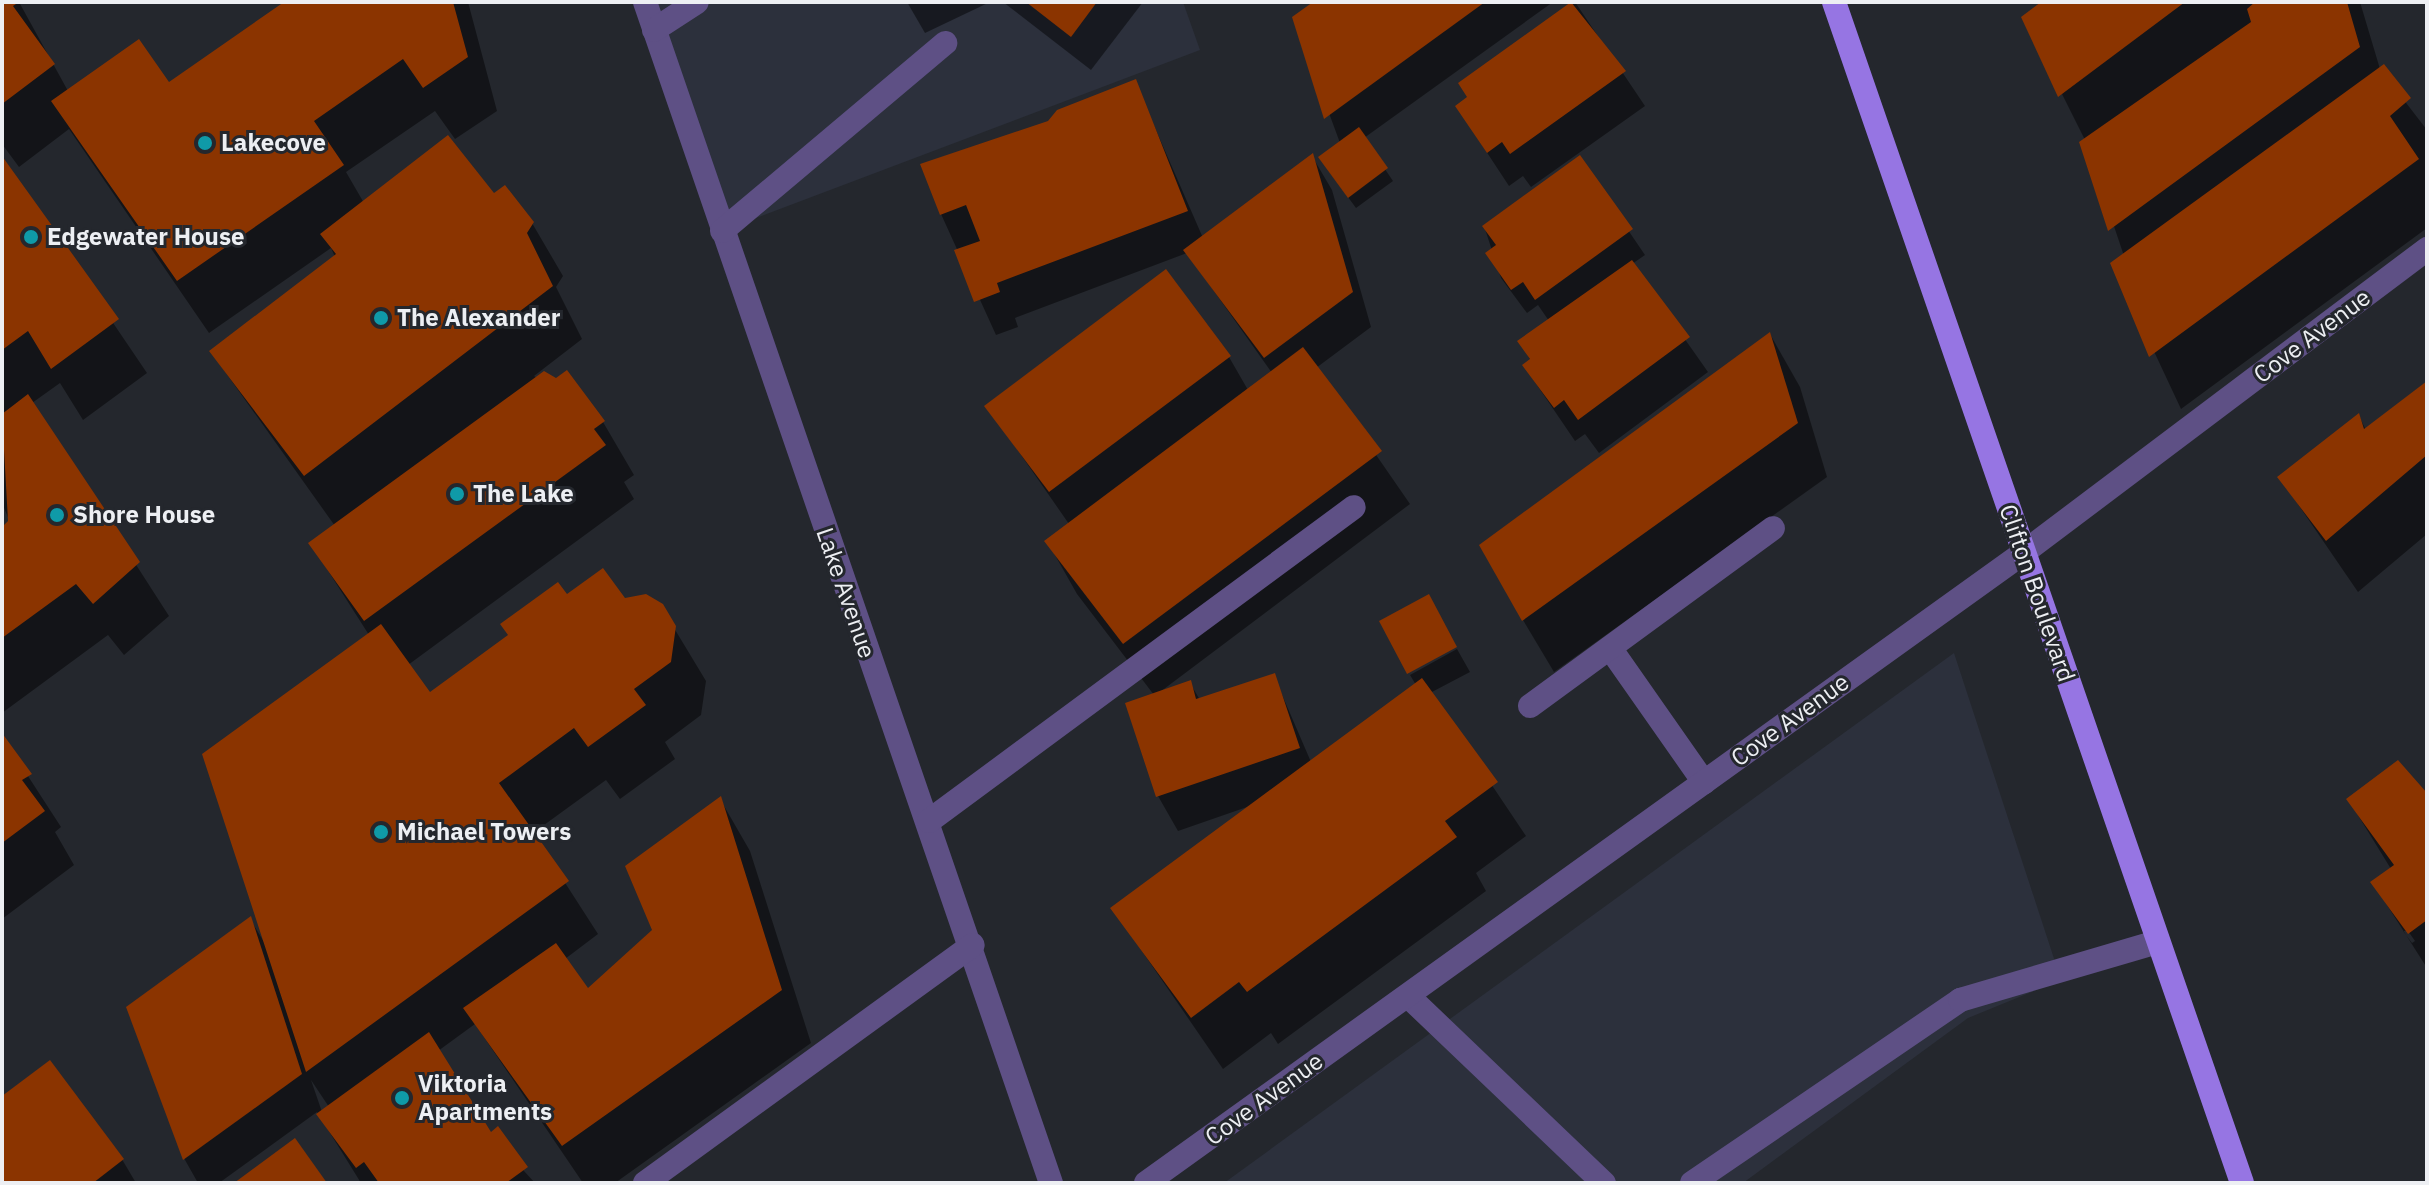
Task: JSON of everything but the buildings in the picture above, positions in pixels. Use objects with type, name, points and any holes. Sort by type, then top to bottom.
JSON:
[{"type":"main road","name":"Clifton Boulevard","points":[[1834,2],[2242,1183]]},
{"type":"street","name":"Lake Avenue","points":[[645,2],[722,231],[973,945],[1051,1183]]},
{"type":"street","points":[[654,30],[697,2]]},
{"type":"street","points":[[722,231],[945,43]]},
{"type":"street","name":"Cove Avenue","points":[[1146,1183],[2023,553],[2427,249]]},
{"type":"street","points":[[929,821],[1354,507]]},
{"type":"street","points":[[1530,706],[1773,528]]},
{"type":"street","points":[[1610,648],[1704,782]]},
{"type":"street","points":[[1692,1183],[1960,1000],[2157,942]]},
{"type":"street","points":[[645,1183],[973,945]]},
{"type":"street","points":[[1408,996],[1604,1183]]},
{"type":"shaded area","points":[[645,2],[1183,2],[1200,50],[722,231]]},
{"type":"shaded area","points":[[1954,653],[2061,980],[1968,1018],[1743,1183],[1224,1183]]},
{"type":"place","name":"Lakecove","points":[[205,143]]},
{"type":"place","name":"Edgewater House","points":[[31,237]]},
{"type":"place","name":"The Alexander","points":[[381,318]]},
{"type":"place","name":"The Lake","points":[[457,494]]},
{"type":"place","name":"Shore House","points":[[57,515]]},
{"type":"place","name":"Michael Towers","points":[[381,832]]},
{"type":"place","name":"Viktoria Apartments","points":[[402,1098]]}]
